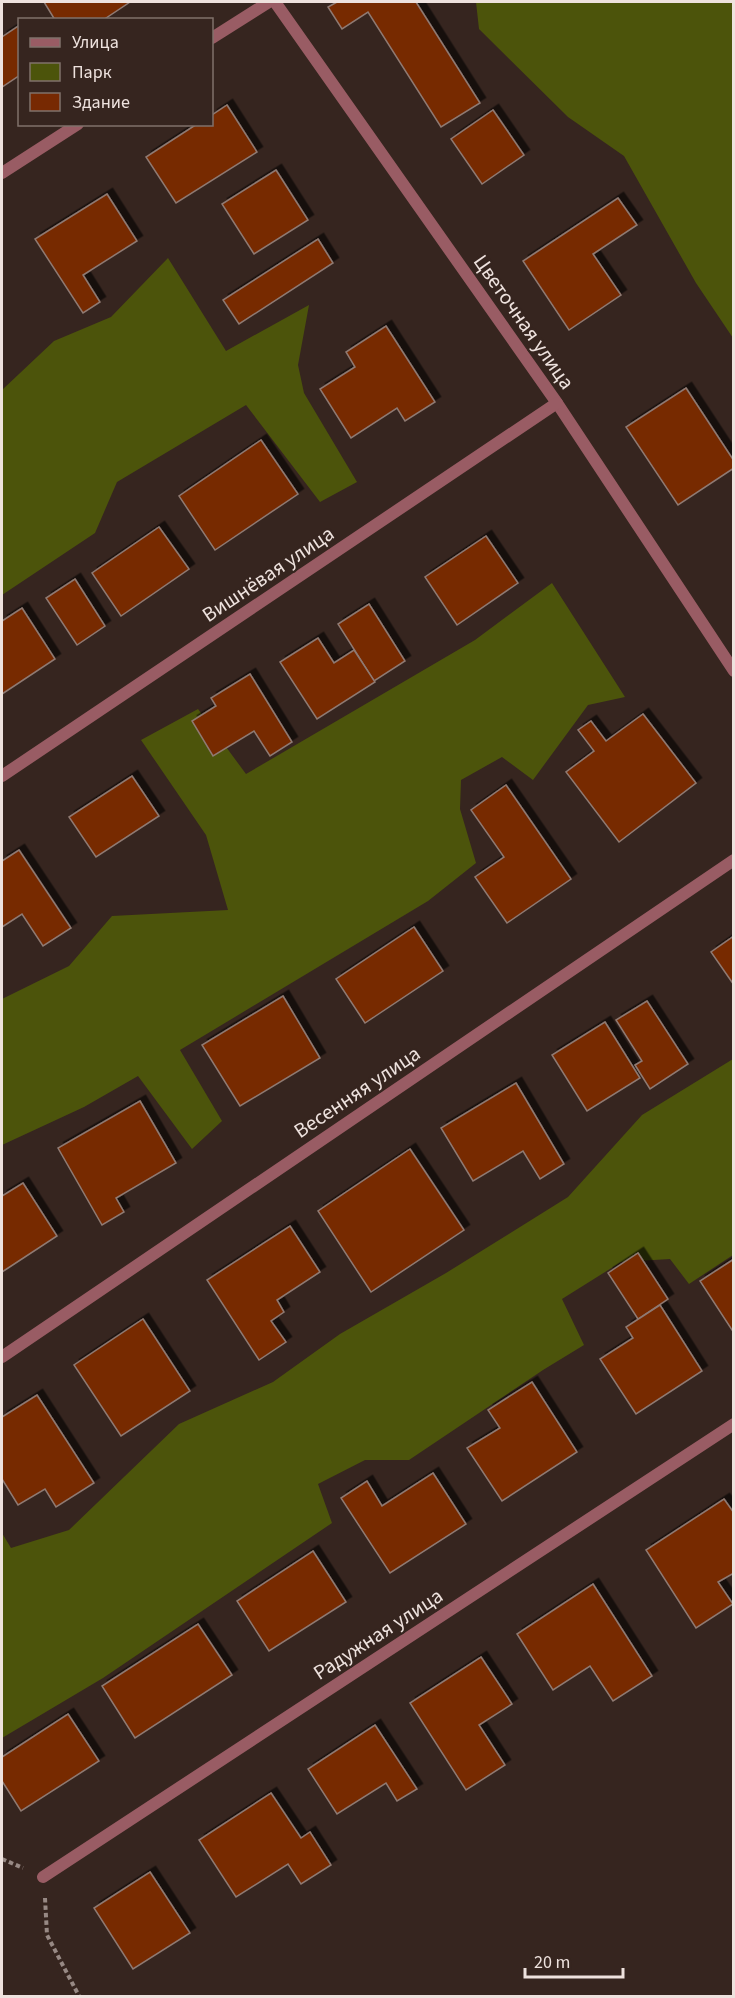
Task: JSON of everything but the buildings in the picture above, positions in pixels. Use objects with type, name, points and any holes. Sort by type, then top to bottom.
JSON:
[{"type":"street","points":[[213,37],[269,2]]},
{"type":"street","name":"Цветочная улица","points":[[275,2],[557,404],[734,671]]},
{"type":"street","points":[[2,174],[75,126]]},
{"type":"street","name":"Вишнёвая улица","points":[[2,776],[557,404]]},
{"type":"street","name":"Весенняя улица","points":[[2,1357],[734,860]]},
{"type":"street","name":"Радужная улица","points":[[43,1877],[734,1424]]},
{"type":"path","points":[[2,1859],[43,1877],[47,1935],[80,1996]]},
{"type":"green space","points":[[476,2],[733,2],[733,338],[696,283],[624,156],[568,117],[479,29]]},
{"type":"green space","points":[[168,258],[226,351],[309,305],[298,365],[304,393],[357,482],[320,502],[246,405],[117,482],[95,533],[2,595],[2,390],[54,341],[111,317]]},
{"type":"green space","points":[[552,583],[625,697],[588,705],[533,780],[502,757],[461,780],[460,809],[476,863],[428,901],[180,1050],[222,1121],[192,1149],[138,1076],[84,1107],[2,1145],[2,999],[69,966],[112,916],[228,910],[206,835],[141,740],[198,709],[246,774],[475,640]]},
{"type":"green space","points":[[733,1059],[733,1255],[689,1284],[670,1259],[621,1262],[562,1299],[584,1345],[409,1460],[365,1460],[318,1484],[332,1523],[103,1678],[2,1738],[2,1533],[11,1548],[69,1530],[179,1424],[273,1382],[340,1334],[446,1273],[568,1197],[642,1115]]}]
